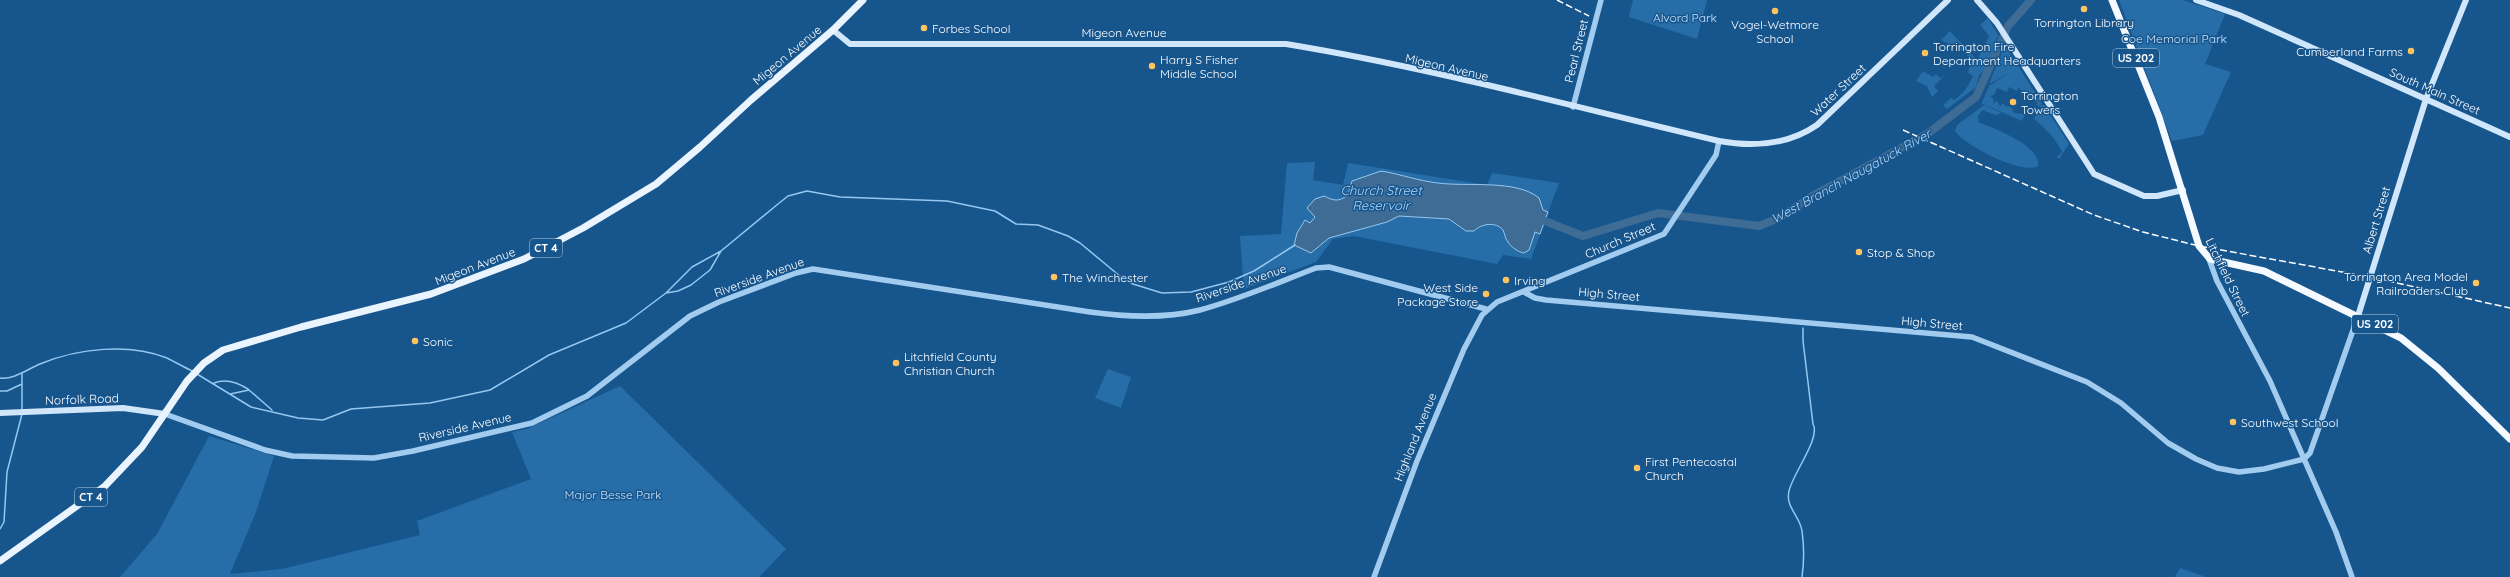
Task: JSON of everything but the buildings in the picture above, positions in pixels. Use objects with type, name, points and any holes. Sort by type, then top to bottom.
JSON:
[{"type":"highway","name":"Litchfield Street","points":[[2112,0],[2159,117],[2183,190],[2199,246],[2209,259]]},
{"type":"highway","name":"US 202","points":[[2209,259],[2264,270],[2401,338],[2422,353],[2510,439]]},
{"type":"main road","name":"CT 4","points":[[833,30],[863,0]]},
{"type":"main road","name":"Water Street","points":[[1719,141],[1741,145],[1767,143],[1786,140],[1810,130],[1826,118],[1948,0]]},
{"type":"main road","points":[[1977,0],[1997,23],[2094,174],[2144,196],[2157,196],[2183,190]]},
{"type":"main road","name":"South Main Street","points":[[2196,0],[2239,15],[2510,137]]},
{"type":"main road","name":"Albert Street","points":[[2358,316],[2426,98],[2466,0]]},
{"type":"main road","name":"Migeon Avenue","points":[[165,414],[187,381],[204,363],[223,350],[235,345],[439,291],[524,259],[583,228],[656,184],[833,30],[850,44],[1286,44],[1327,51],[1719,141]]},
{"type":"main road","name":"Norfolk Road","points":[[0,413],[123,408],[165,414]]},
{"type":"main road","name":"CT 4","points":[[0,562],[105,486],[142,447],[165,414]]},
{"type":"street","name":"Pearl Street","points":[[1573,107],[1601,0]]},
{"type":"street","name":"Church Street","points":[[1486,309],[1497,302],[1664,234],[1669,229],[1716,155],[1719,141]]},
{"type":"street","name":"Litchfield Street","points":[[2209,259],[2214,276],[2270,381],[2336,532],[2352,577]]},
{"type":"street","name":"Riverside Avenue","points":[[165,414],[265,450],[292,456],[374,458],[420,449],[532,423],[587,396],[690,316],[720,302],[796,272],[813,269],[1095,313],[1145,316],[1200,310],[1316,268],[1329,267],[1486,309]]},
{"type":"street","name":"High Street","points":[[1524,292],[1535,298],[1546,300],[1972,337],[2087,382],[2121,403],[2168,443],[2196,459],[2218,468],[2239,472],[2264,469],[2304,459]]},
{"type":"street","name":"Highland Avenue","points":[[1374,577],[1417,460],[1450,381],[1477,322],[1486,309]]},
{"type":"street","name":"Albert Street","points":[[2304,459],[2310,453],[2314,445],[2358,316]]},
{"type":"green space","name":"Alvord Park","points":[[1633,0],[1707,0],[1697,39],[1629,17]]},
{"type":"green space","name":"Coe Memorial Park","points":[[2119,0],[2183,0],[2225,14],[2205,64],[2231,72],[2203,135],[2172,141]]},
{"type":"green space","points":[[1988,18],[1998,35],[1986,69],[1979,75],[1976,87],[1947,109],[1943,105],[1951,98],[1954,100],[1960,95],[1967,87],[1973,76],[1968,73],[1970,65],[1967,54],[1941,40],[1950,31],[1977,60],[1989,36],[1980,25]]},
{"type":"green space","points":[[2005,45],[2042,104],[2039,105],[2044,105],[2069,144],[2059,159],[2057,157],[2062,152],[2060,147],[2050,134],[2034,119],[2041,107],[2035,104],[2038,104],[2030,95],[2018,88],[2017,91],[2009,87],[2007,92],[1997,88],[1994,95],[1990,96],[1994,100],[1993,104],[1997,101],[2000,106],[2004,103],[2005,106],[2011,107],[2014,113],[2025,114],[2022,121],[1983,104],[1981,105],[1989,86],[2009,73],[1989,84]]},
{"type":"green space","points":[[1923,71],[1933,77],[1936,74],[1940,78],[1944,76],[1934,86],[1938,91],[1932,97],[1927,86],[1916,81]]},
{"type":"green space","points":[[1984,105],[2002,113],[1995,115],[1983,110],[1977,117],[1979,118],[1978,122],[2015,138],[2024,144],[2037,158],[2038,166],[2030,168],[2007,163],[1994,158],[1970,144],[1955,131],[1957,125]]},
{"type":"green space","points":[[1315,162],[1313,180],[1343,185],[1348,163],[1487,185],[1492,173],[1559,183],[1531,259],[1503,255],[1497,264],[1354,236],[1333,239],[1316,262],[1244,289],[1240,236],[1281,234],[1287,163]]},
{"type":"green space","points":[[1108,369],[1131,377],[1121,408],[1095,398]]},
{"type":"green space","name":"Major Besse Park","points":[[620,386],[786,549],[759,577],[120,577],[157,534],[209,436],[274,456],[256,512],[230,574],[282,569],[420,535],[417,521],[531,479],[512,432],[527,429]]},
{"type":"green space","points":[[2180,568],[2206,577],[2175,577]]},
{"type":"water","name":"Church Street Reservoir","points":[[1381,171],[1438,183],[1491,185],[1518,188],[1539,198],[1543,210],[1548,212],[1540,234],[1535,232],[1529,250],[1524,253],[1511,246],[1506,239],[1503,230],[1496,225],[1488,224],[1474,231],[1466,231],[1449,219],[1399,216],[1387,222],[1329,238],[1311,253],[1294,245],[1297,233],[1305,220],[1310,223],[1315,217],[1307,208],[1315,199],[1324,196],[1334,200],[1342,199],[1348,195],[1352,181]]},
{"type":"waterway","name":"West Branch Naugatuck River","points":[[1545,221],[1583,236],[1658,213],[1759,226],[1779,218],[1812,196],[1927,134],[1976,97],[2008,26],[2031,0]]},
{"type":"waterway","name":"West Branch Naugatuck River","points":[[197,374],[251,407],[298,418],[323,420],[351,409],[430,403],[490,390],[549,355],[626,323],[666,293],[678,291],[691,285],[710,270],[721,251],[778,204],[788,196],[807,191],[840,197],[947,201],[995,211],[1016,224],[1038,225],[1068,236],[1080,243],[1121,277],[1133,284],[1162,293],[1191,292],[1229,282],[1254,271],[1295,245]]},
{"type":"waterway","name":"West Branch Naugatuck River","points":[[666,293],[692,267],[721,251]]},
{"type":"waterway","points":[[1802,577],[1804,554],[1802,531],[1788,497],[1792,484],[1810,447],[1814,430],[1803,341],[1803,328]]},
{"type":"waterway","name":"West Branch Naugatuck River","points":[[0,378],[15,376],[40,364],[71,354],[104,349],[136,350],[152,353],[167,358],[192,371]]},
{"type":"waterway","points":[[22,373],[22,411]]},
{"type":"waterway","points":[[214,383],[227,381],[240,384],[248,389]]},
{"type":"waterway","points":[[0,391],[7,391],[22,384]]},
{"type":"waterway","points":[[230,394],[249,390],[272,410]]},
{"type":"waterway","points":[[0,529],[4,522],[7,472],[22,414]]},
{"type":"railway","points":[[1557,0],[1589,16]]},
{"type":"railway","points":[[1903,130],[2094,215],[2143,232],[2199,246],[2370,277],[2510,308]]},
{"type":"place","name":"Torrington Library","points":[[2084,9]]},
{"type":"place","name":"Vogel-Wetmore School","points":[[1775,11]]},
{"type":"place","name":"Forbes School","points":[[924,28]]},
{"type":"place","name":"Cumberland Farms","points":[[2411,51]]},
{"type":"place","name":"Torrington Fire Department Headquarters","points":[[1925,53]]},
{"type":"place","name":"Harry S Fisher Middle School","points":[[1152,66]]},
{"type":"place","name":"Torrington Towers","points":[[2013,102]]},
{"type":"place","name":"Stop & Shop","points":[[1859,252]]},
{"type":"place","name":"The Winchester","points":[[1054,277]]},
{"type":"place","name":"Irving","points":[[1506,280]]},
{"type":"place","name":"Torrington Area Model Railroaders Club","points":[[2476,283]]},
{"type":"place","name":"West Side Package Store","points":[[1486,294]]},
{"type":"place","name":"Sonic","points":[[415,341]]},
{"type":"place","name":"Litchfield County Christian Church","points":[[896,363]]},
{"type":"place","name":"Southwest School","points":[[2233,422]]},
{"type":"place","name":"First Pentecostal Church","points":[[1637,468]]}]
